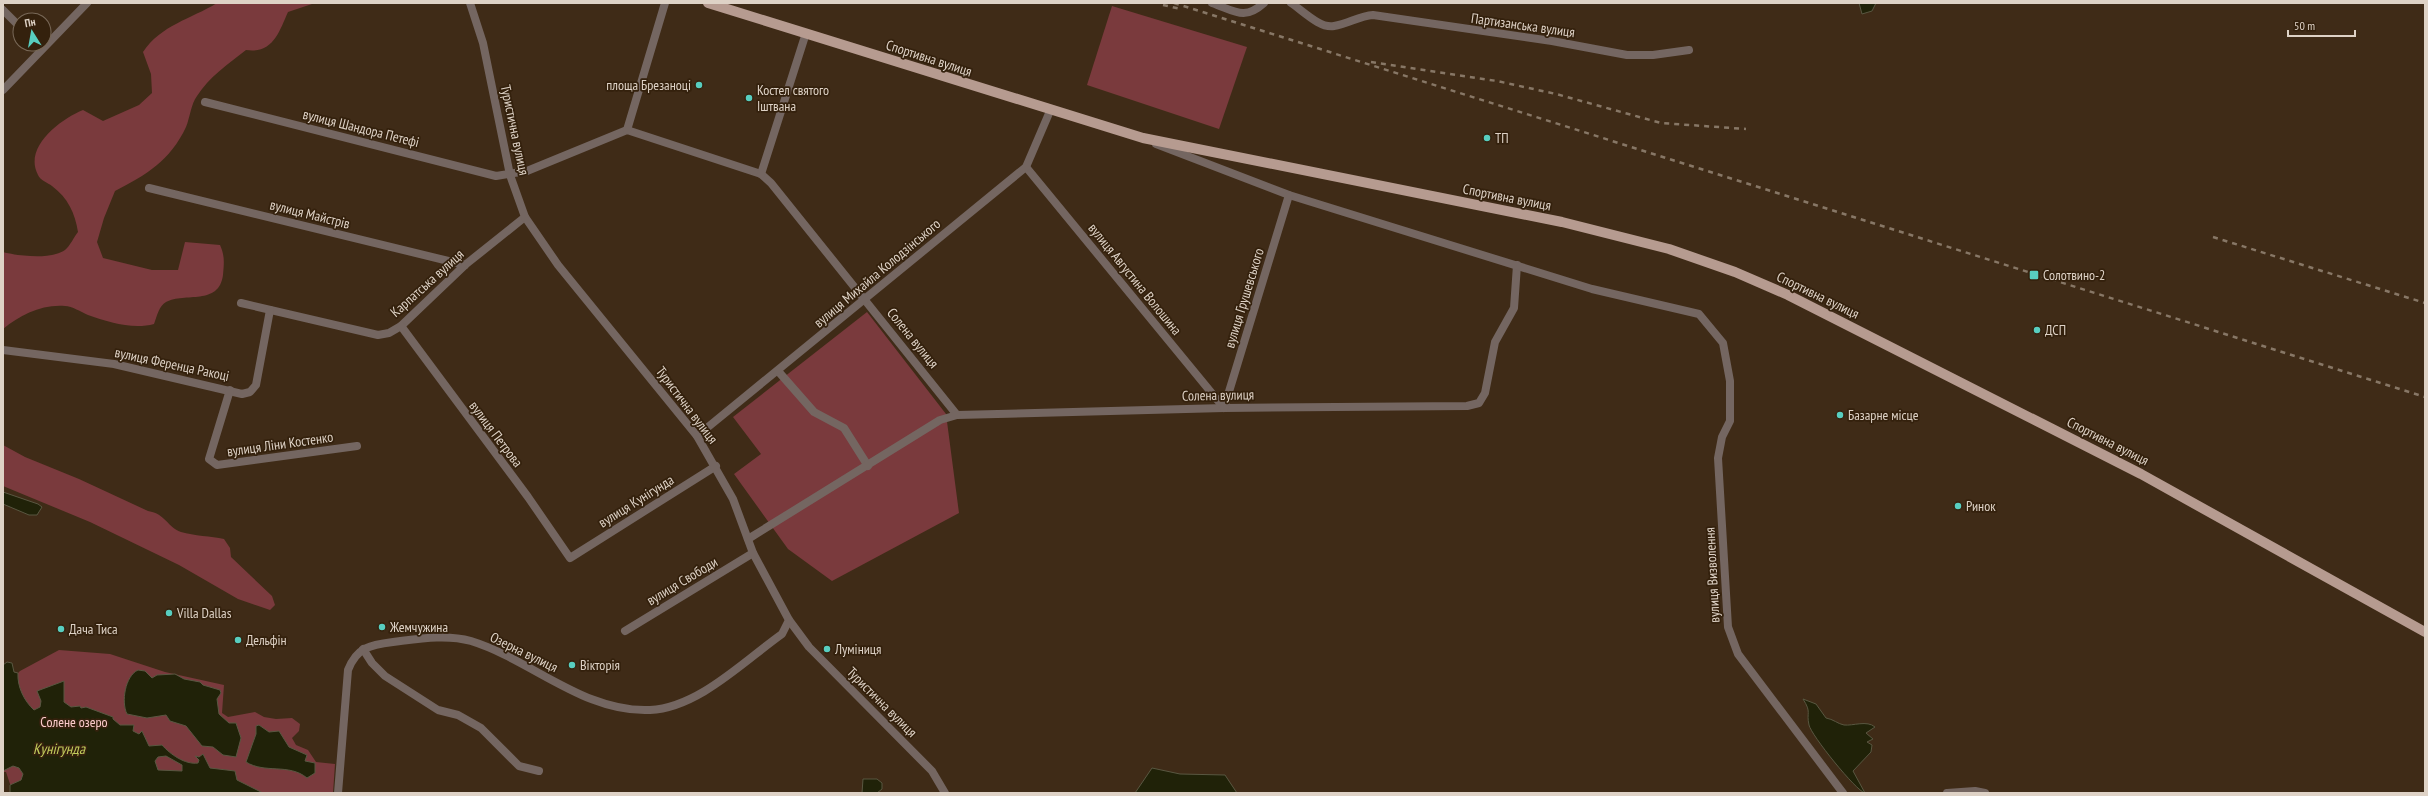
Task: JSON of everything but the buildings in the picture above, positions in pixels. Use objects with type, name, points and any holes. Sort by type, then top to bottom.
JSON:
[{"type":"main road","name":"Спортивна вулиця","points":[[708,3],[1143,138],[1562,222],[1669,248],[1735,272],[1788,295],[2141,474],[2425,632]]},
{"type":"street","points":[[52,35],[87,3]]},
{"type":"street","name":"Туристична вулиця","points":[[470,3],[483,43],[510,175],[525,217],[558,265],[697,436],[716,466],[733,499],[753,553],[789,620],[809,647],[932,771],[945,793]]},
{"type":"street","points":[[627,130],[665,3]]},
{"type":"street","points":[[1212,3],[1247,14],[1253,13],[1264,3]]},
{"type":"street","name":"Партизанська вулиця","points":[[1290,3],[1323,25],[1334,27],[1360,16],[1373,15],[1552,41],[1627,55],[1653,55],[1689,50]]},
{"type":"street","points":[[3,10],[12,19]]},
{"type":"street","points":[[761,174],[806,33]]},
{"type":"street","points":[[3,90],[35,52]]},
{"type":"street","name":"вулиця Шандора Петефі","points":[[205,102],[496,176],[510,175]]},
{"type":"street","name":"вулиця Михайла Колодзінського","points":[[697,436],[1026,167],[1050,110]]},
{"type":"street","points":[[510,175],[527,171],[627,130],[761,174],[771,183],[865,300]]},
{"type":"street","name":"Спортивна вулиця","points":[[1143,138],[1182,155],[1289,195],[1592,289],[1699,314],[1709,326]]},
{"type":"street","name":"вулиця Августина Волошина","points":[[1026,167],[1224,408]]},
{"type":"street","name":"вулиця Майстрів","points":[[150,188],[465,266]]},
{"type":"street","name":"вулиця Грушевського","points":[[1224,408],[1289,195]]},
{"type":"street","name":"Карпатська вулиця","points":[[242,303],[378,335],[389,333],[401,326],[465,266],[525,217]]},
{"type":"street","name":"Солена вулиця","points":[[865,300],[957,414],[1224,408],[1467,406],[1479,403],[1485,394],[1495,342],[1514,308],[1517,265]]},
{"type":"street","name":"вулиця Ференца Ракоці","points":[[3,350],[114,364],[242,394],[250,392],[256,385],[270,310]]},
{"type":"street","name":"вулиця Петрова","points":[[401,326],[528,497],[570,558]]},
{"type":"street","name":"вулиця Визволення","points":[[1709,326],[1722,343],[1730,381],[1730,421],[1722,437],[1718,458],[1728,627],[1731,641],[1738,654],[1843,793]]},
{"type":"street","points":[[778,371],[814,412],[844,428],[868,466]]},
{"type":"street","name":"вулиця Ліни Костенко","points":[[230,390],[209,460],[217,465],[357,446]]},
{"type":"street","points":[[748,539],[940,420],[957,414]]},
{"type":"street","name":"вулиця Кунігунда","points":[[570,558],[716,466]]},
{"type":"street","name":"вулиця Свободи","points":[[625,631],[753,553]]},
{"type":"street","name":"Озерна вулиця","points":[[363,649],[384,643],[419,639],[444,638],[469,641],[486,647],[577,693],[630,710],[652,710],[679,705],[702,692],[782,634],[789,620]]},
{"type":"street","points":[[338,793],[348,670],[353,656],[363,649],[372,663],[385,676],[438,710],[458,715],[481,728],[519,766],[539,771]]},
{"type":"street","points":[[1947,793],[1975,791],[1985,793]]},
{"type":"green space","points":[[217,3],[315,3],[288,12],[278,34],[269,45],[263,49],[246,50],[219,71],[207,83],[195,99],[186,127],[173,149],[147,173],[115,191],[104,218],[97,242],[103,258],[152,270],[178,270],[185,242],[220,245],[224,263],[220,285],[215,291],[208,295],[174,299],[166,302],[160,309],[154,324],[146,326],[129,326],[88,315],[71,307],[56,306],[40,309],[24,315],[3,329],[3,252],[17,255],[52,255],[65,250],[78,232],[75,218],[70,206],[58,191],[42,180],[38,175],[35,165],[36,154],[40,145],[55,127],[74,114],[83,110],[103,121],[139,105],[152,93],[151,74],[143,52],[158,35],[167,29]]},
{"type":"green space","points":[[1112,6],[1247,47],[1219,129],[1087,85]]},
{"type":"green space","points":[[867,312],[946,414],[959,513],[832,581],[788,549],[734,474],[761,454],[733,417]]},
{"type":"green space","points":[[3,445],[25,457],[79,479],[159,515],[176,530],[224,539],[230,548],[231,557],[272,596],[275,605],[270,610],[238,599],[179,565],[90,522],[3,486]]},
{"type":"green space","name":"Солене озеро","points":[[59,650],[110,654],[165,672],[224,685],[222,713],[228,717],[255,712],[264,717],[276,719],[292,718],[300,724],[299,731],[292,738],[296,745],[308,750],[316,762],[335,764],[333,793],[13,793],[6,772],[3,772],[3,683],[11,680],[20,671]]},
{"type":"water","points":[[1859,3],[1876,3],[1872,11],[1862,14]]},
{"type":"water","points":[[3,492],[38,504],[42,507],[37,515],[29,515],[3,504]]},
{"type":"water","name":"Кунігунда","points":[[7,662],[12,663],[14,672],[18,673],[22,693],[34,710],[40,707],[41,701],[37,691],[64,681],[64,702],[71,707],[86,707],[113,717],[113,719],[120,725],[134,725],[133,731],[139,734],[142,731],[149,746],[162,745],[169,752],[183,761],[198,763],[199,760],[195,756],[199,757],[203,754],[210,768],[235,771],[237,780],[263,793],[10,793],[10,785],[21,780],[23,774],[19,768],[13,766],[3,771],[3,665]],"holes":[[[166,756],[182,765],[182,771],[158,770],[155,761],[158,757]]]},
{"type":"water","points":[[138,670],[145,671],[152,678],[157,675],[175,674],[184,679],[200,682],[203,685],[220,690],[221,693],[217,699],[219,714],[229,723],[236,723],[241,738],[236,757],[223,755],[213,747],[202,746],[186,726],[170,721],[166,715],[147,718],[127,714],[124,703],[125,690],[130,678]]},
{"type":"water","points":[[1803,699],[1816,704],[1826,718],[1840,724],[1868,724],[1875,727],[1866,733],[1873,739],[1867,742],[1872,745],[1871,752],[1853,771],[1865,793],[1853,783],[1817,740],[1809,725],[1808,710]]},
{"type":"water","points":[[259,725],[269,732],[279,731],[289,747],[307,755],[305,761],[315,763],[315,773],[307,778],[300,773],[293,771],[253,766],[246,762],[256,734],[256,726]]},
{"type":"water","points":[[1152,768],[1180,774],[1225,775],[1237,793],[1135,793]]},
{"type":"water","points":[[863,779],[877,779],[882,783],[882,789],[877,793],[862,793]]},
{"type":"railway","points":[[1174,3],[2425,397]]},
{"type":"railway","points":[[1163,5],[1181,9]]},
{"type":"railway","points":[[1371,62],[1497,81],[1556,94],[1661,123],[1746,129]]},
{"type":"railway","points":[[2213,237],[2425,303]]},
{"type":"place","name":"площа Брезаноці","points":[[699,85]]},
{"type":"place","name":"Костел святого Іштвана","points":[[749,98]]},
{"type":"place","name":"ТП","points":[[1487,138]]},
{"type":"place","name":"Солотвино-2","points":[[2034,275]]},
{"type":"place","name":"ДСП","points":[[2037,330]]},
{"type":"place","name":"Базарне місце","points":[[1840,415]]},
{"type":"place","name":"Ринок","points":[[1958,506]]},
{"type":"place","name":"Villa Dallas","points":[[169,613]]},
{"type":"place","name":"Жемчужина","points":[[382,627]]},
{"type":"place","name":"Дача Тиса","points":[[61,629]]},
{"type":"place","name":"Дельфін","points":[[238,640]]},
{"type":"place","name":"Луміниця","points":[[827,649]]},
{"type":"place","name":"Вікторія","points":[[572,665]]}]
